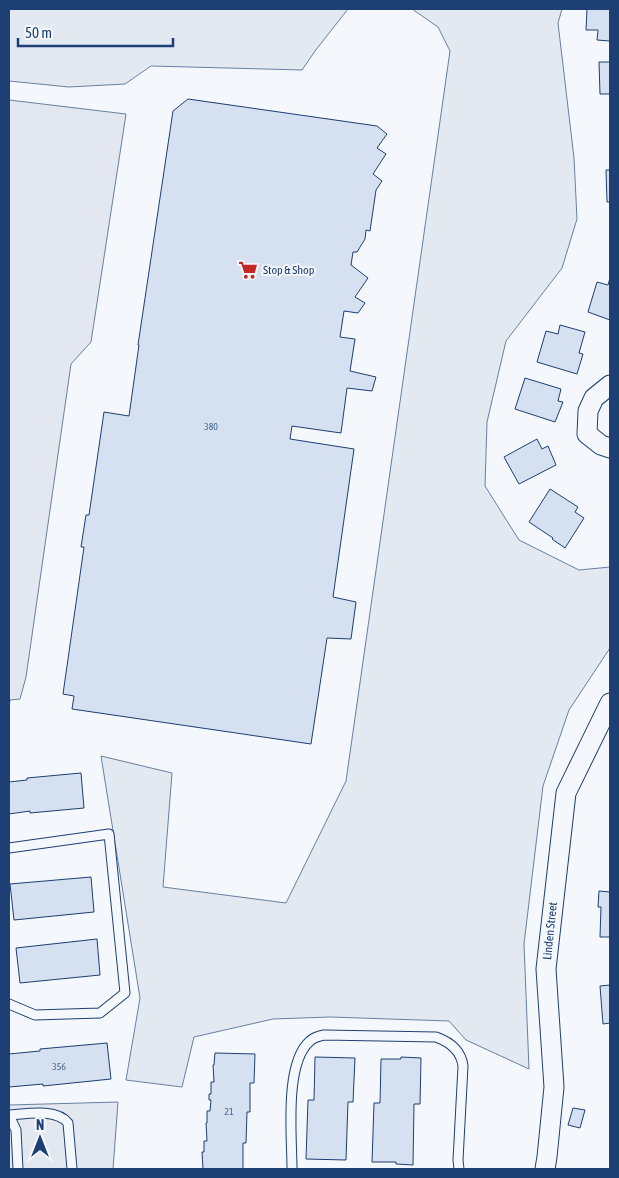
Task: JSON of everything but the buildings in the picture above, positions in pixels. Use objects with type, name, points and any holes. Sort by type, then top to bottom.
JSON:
[{"type":"street","points":[[610,385],[594,398],[588,411],[587,434],[601,445],[610,448]]},
{"type":"street","name":"Linden Street","points":[[544,1169],[547,1157],[554,1087],[546,969],[566,793],[610,703]]},
{"type":"lane","points":[[9,848],[109,834],[125,993],[100,1013],[36,1014],[9,1004]]},
{"type":"lane","points":[[292,1169],[292,1081],[306,1045],[315,1037],[324,1035],[436,1037],[446,1041],[453,1047],[459,1053],[463,1066],[459,1169]]},
{"type":"lane","points":[[18,1169],[16,1130],[9,1115],[50,1114],[63,1117],[68,1122],[72,1169]]},
{"type":"shaded area","points":[[9,9],[348,9],[302,70],[151,66],[125,84],[69,87],[9,81]]},
{"type":"shaded area","points":[[412,9],[562,9],[558,23],[574,158],[577,219],[562,268],[506,341],[487,422],[485,486],[519,540],[579,570],[610,567],[610,648],[569,710],[543,786],[524,944],[529,1069],[466,1040],[449,1021],[330,1017],[273,1019],[194,1037],[182,1087],[126,1080],[140,998],[101,756],[172,773],[163,887],[286,903],[346,781],[450,51],[438,27]]},
{"type":"shaded area","points":[[9,100],[126,114],[91,342],[71,364],[26,677],[20,699],[10,700],[9,709]]},
{"type":"shaded area","points":[[118,1102],[113,1169],[9,1169],[9,1105]]},
{"type":"place","name":"Stop & Shop","points":[[248,270]]}]
